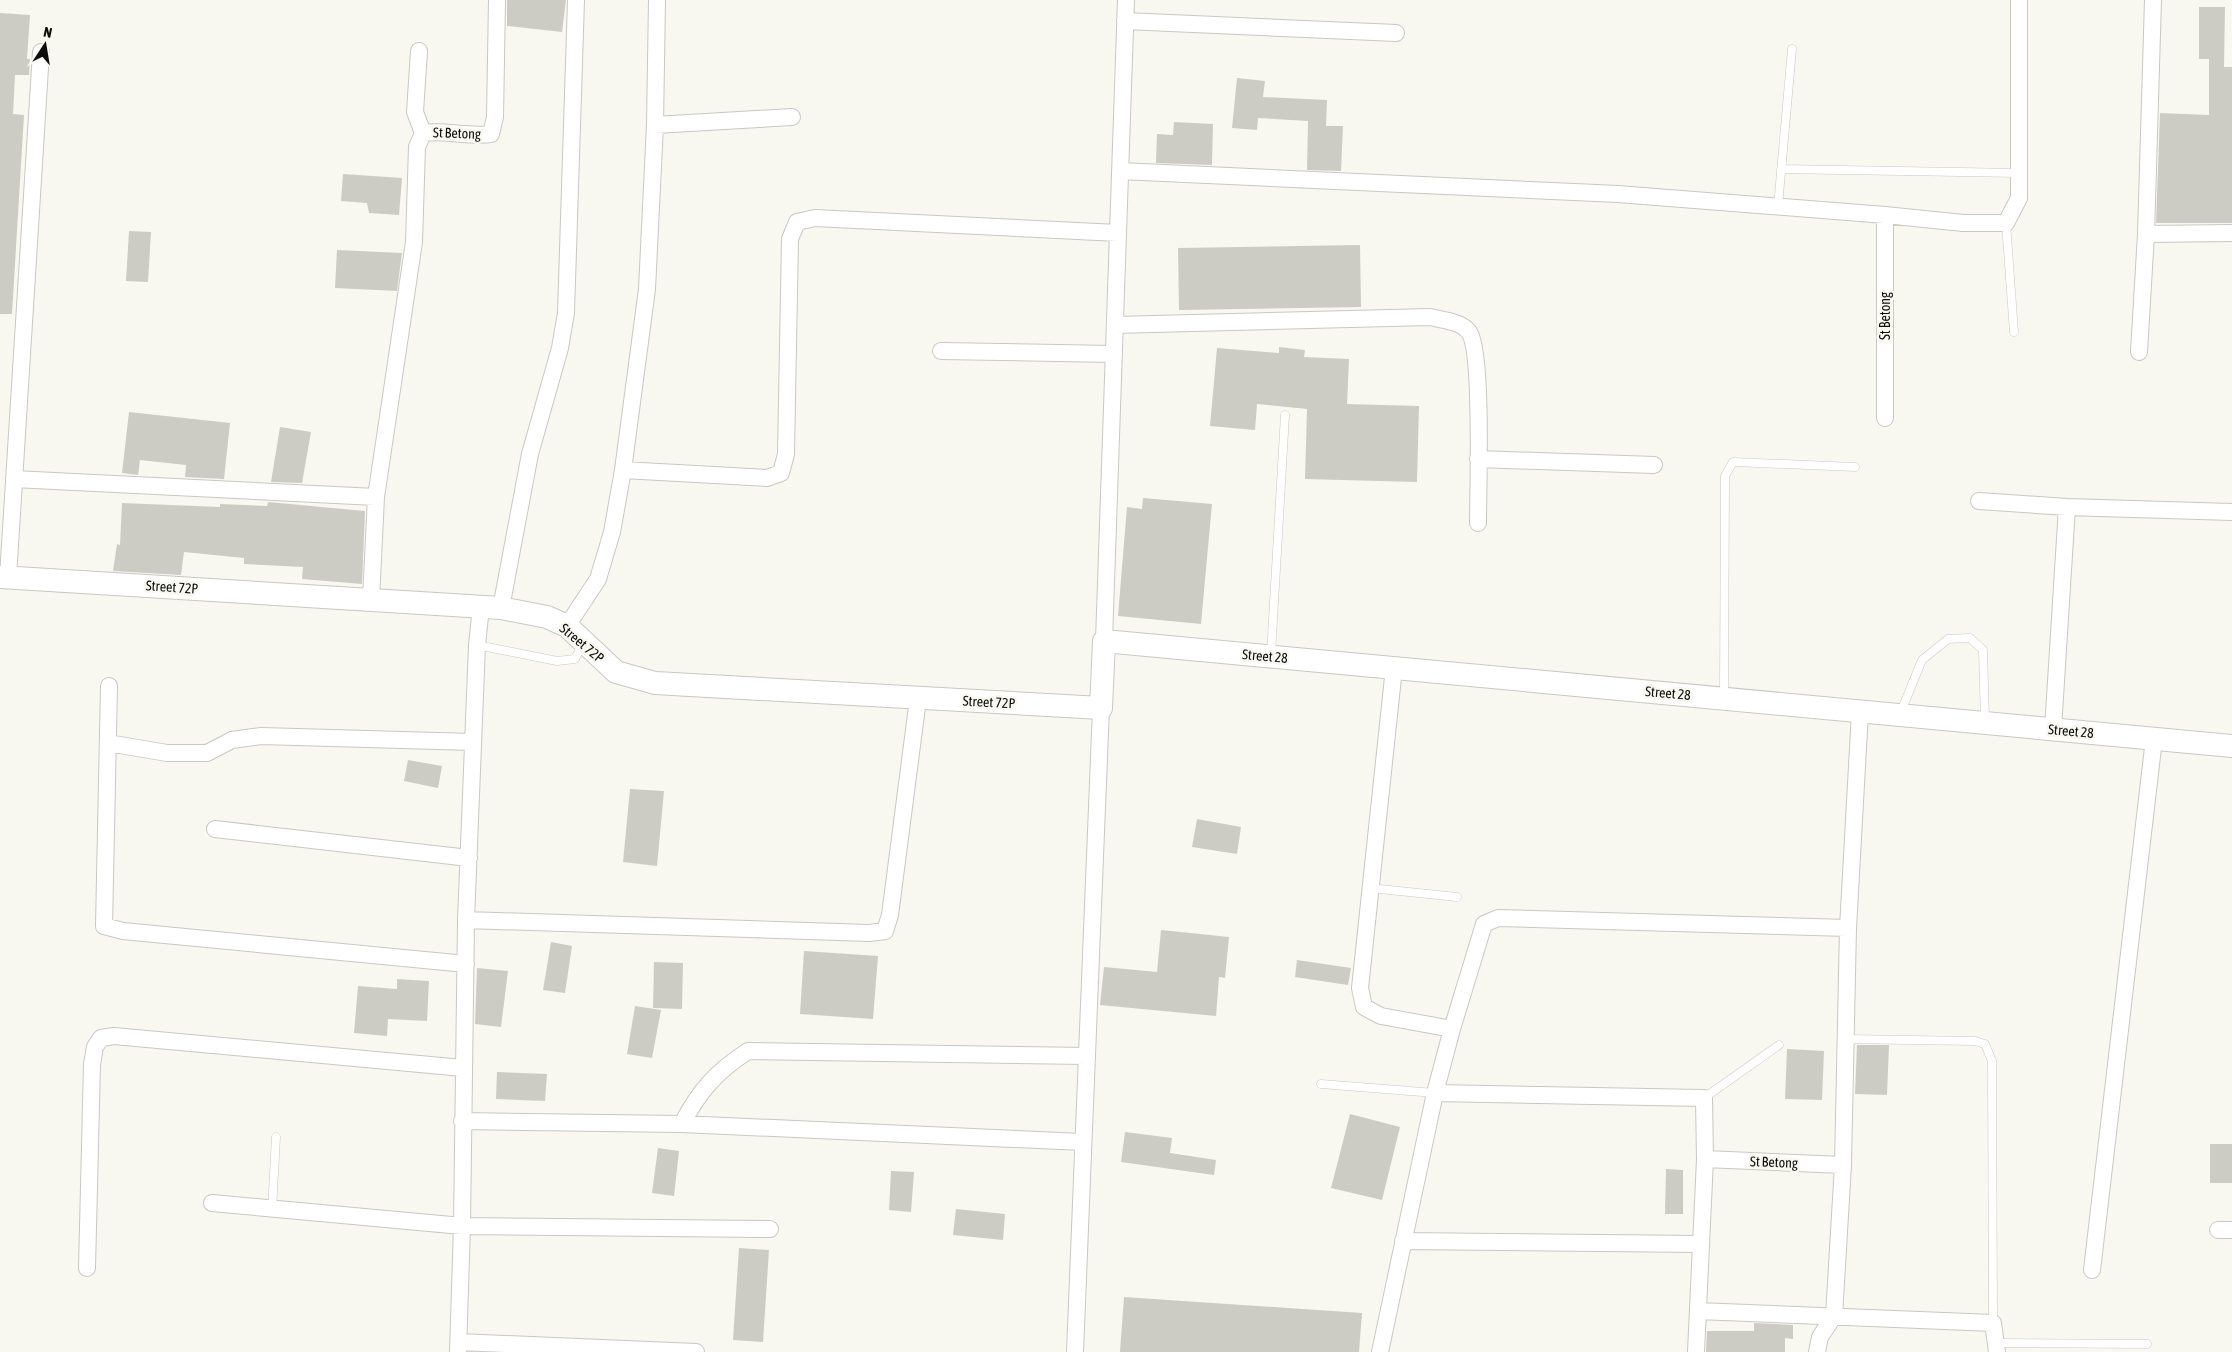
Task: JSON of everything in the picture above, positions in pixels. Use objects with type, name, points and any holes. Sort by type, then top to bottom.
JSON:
[{"type":"street","name":"St Betong","points":[[423,133],[438,131],[477,136],[491,134],[495,117],[497,0]]},
{"type":"street","points":[[576,0],[566,313],[560,348],[530,454],[491,607],[477,645],[466,920],[462,1226],[458,1347],[696,1352]]},
{"type":"street","points":[[567,626],[598,578],[612,532],[623,470],[647,289],[655,125],[657,0]]},
{"type":"street","points":[[1074,1352],[1102,708],[1126,0]]},
{"type":"street","points":[[1120,171],[1618,194],[1885,215],[1971,224],[2006,223],[2019,198],[2019,0]]},
{"type":"street","points":[[2139,352],[2146,234],[2153,0]]},
{"type":"street","points":[[1125,21],[1396,33]]},
{"type":"street","points":[[371,599],[376,497],[414,242],[416,147],[423,133],[415,112],[420,51]]},
{"type":"street","points":[[4,577],[14,479],[41,52]]},
{"type":"street","points":[[655,125],[792,118]]},
{"type":"street","name":"St Betong","points":[[1885,215],[1885,418]]},
{"type":"street","points":[[623,470],[768,478],[781,472],[786,454],[790,239],[798,222],[815,218],[1118,233]]},
{"type":"street","points":[[2146,234],[2232,233]]},
{"type":"street","points":[[1115,325],[1430,317],[1458,324],[1469,332],[1474,346],[1478,386],[1478,523]]},
{"type":"street","points":[[941,351],[1114,354]]},
{"type":"street","points":[[1478,460],[1654,465]]},
{"type":"street","points":[[14,479],[376,497]]},
{"type":"street","points":[[1979,501],[2067,508],[2232,512]]},
{"type":"street","points":[[2054,729],[2067,508]]},
{"type":"street","name":"Street 72P","points":[[4,577],[491,607],[547,617],[567,626],[616,672],[655,683],[1102,708]]},
{"type":"street","name":"Street 28","points":[[1104,641],[2232,746]]},
{"type":"street","points":[[1394,668],[1360,988],[1364,1007],[1381,1016],[1452,1029]]},
{"type":"street","points":[[109,686],[104,926],[123,931],[466,964]]},
{"type":"street","points":[[466,920],[869,933],[885,931],[890,915],[918,699]]},
{"type":"street","points":[[1817,1352],[1820,1337],[1834,1316],[1843,1165],[1848,928],[1860,712]]},
{"type":"street","points":[[108,743],[167,753],[207,754],[232,740],[261,736],[473,742]]},
{"type":"street","points":[[2092,1270],[2154,739]]},
{"type":"street","points":[[215,829],[469,858]]},
{"type":"street","points":[[1380,1352],[1402,1241],[1435,1093],[1484,924],[1498,918],[1848,928]]},
{"type":"street","points":[[87,1268],[92,1064],[95,1047],[101,1038],[114,1036],[463,1068]]},
{"type":"street","points":[[682,1124],[694,1100],[711,1080],[729,1063],[748,1051],[1087,1056]]},
{"type":"street","points":[[1435,1093],[1704,1098],[1705,1159],[1696,1352]]},
{"type":"street","points":[[462,1121],[682,1124],[1082,1142]]},
{"type":"street","name":"St Betong","points":[[1705,1159],[1843,1165]]},
{"type":"street","points":[[212,1203],[462,1226],[770,1229]]},
{"type":"street","points":[[1402,1241],[1701,1244]]},
{"type":"street","points":[[1698,1311],[1993,1323],[1997,1348]]},
{"type":"lane","points":[[1778,206],[1792,49]]},
{"type":"lane","points":[[1781,169],[2019,173]]},
{"type":"lane","points":[[2006,223],[2014,332]]},
{"type":"lane","points":[[1271,656],[1285,415]]},
{"type":"lane","points":[[1723,699],[1726,476],[1730,466],[1734,462],[1855,467]]},
{"type":"lane","points":[[1899,716],[1922,660],[1948,639],[1970,638],[1983,650],[1985,724]]},
{"type":"lane","points":[[477,645],[557,661],[568,661],[575,659],[584,641]]},
{"type":"lane","points":[[1370,888],[1458,897]]},
{"type":"lane","points":[[1846,1039],[1975,1041],[1985,1044],[1992,1061],[1993,1323]]},
{"type":"lane","points":[[1704,1098],[1779,1045]]},
{"type":"lane","points":[[1321,1084],[1435,1093]]},
{"type":"lane","points":[[272,1210],[276,1137]]},
{"type":"lane","points":[[1997,1348],[2147,1344]]},
{"type":"building","points":[[507,0],[566,0],[562,32],[507,26]]},
{"type":"building","points":[[2199,7],[2225,7],[2224,67],[2232,67],[2232,223],[2156,223],[2160,113],[2209,115],[2209,59],[2199,59]]},
{"type":"building","points":[[0,13],[30,15],[27,59],[30,59],[29,75],[15,75],[13,114],[24,115],[12,314],[0,314]]},
{"type":"building","points":[[1237,78],[1265,81],[1263,97],[1327,100],[1326,126],[1343,126],[1341,171],[1307,170],[1308,121],[1258,118],[1257,130],[1232,128]]},
{"type":"building","points":[[1174,122],[1213,124],[1212,165],[1156,163],[1157,134],[1173,135]]},
{"type":"building","points":[[343,174],[402,178],[399,215],[369,213],[367,203],[341,201]]},
{"type":"building","points":[[129,231],[151,232],[148,282],[126,281]]},
{"type":"building","points":[[1360,245],[1361,307],[1179,310],[1178,248]]},
{"type":"building","points":[[337,250],[402,253],[397,291],[335,288]]},
{"type":"building","points":[[1279,347],[1305,350],[1304,357],[1349,359],[1347,404],[1419,406],[1417,482],[1305,479],[1307,409],[1257,404],[1255,430],[1210,426],[1217,348],[1279,353]]},
{"type":"building","points":[[129,412],[230,423],[224,479],[185,477],[186,465],[140,460],[138,475],[122,473]]},
{"type":"building","points":[[280,427],[311,432],[302,483],[271,482]]},
{"type":"building","points":[[1143,498],[1212,504],[1201,624],[1118,616],[1127,507],[1142,509]]},
{"type":"building","points":[[268,502],[365,511],[362,584],[302,579],[303,567],[244,564],[244,558],[184,552],[181,575],[113,571],[117,544],[120,545],[122,503],[220,507],[220,504],[267,506]]},
{"type":"building","points":[[408,760],[442,766],[438,788],[404,781]]},
{"type":"building","points":[[630,789],[664,791],[657,866],[623,862]]},
{"type":"building","points":[[1197,819],[1241,827],[1237,854],[1192,847]]},
{"type":"building","points":[[1161,930],[1229,937],[1225,978],[1219,977],[1216,1016],[1100,1005],[1104,967],[1157,972]]},
{"type":"building","points":[[551,942],[572,946],[565,993],[543,990]]},
{"type":"building","points":[[804,951],[878,956],[873,1019],[800,1014]]},
{"type":"building","points":[[1297,960],[1351,968],[1348,985],[1295,977]]},
{"type":"building","points":[[654,962],[683,963],[682,1009],[653,1008]]},
{"type":"building","points":[[477,968],[508,971],[501,1027],[475,1024]]},
{"type":"building","points":[[397,979],[429,981],[427,1021],[388,1019],[387,1036],[354,1033],[358,986],[397,989]]},
{"type":"building","points":[[635,1006],[661,1010],[652,1058],[627,1054]]},
{"type":"building","points":[[1857,1045],[1889,1045],[1887,1095],[1855,1094]]},
{"type":"building","points":[[1787,1049],[1824,1051],[1822,1100],[1785,1099]]},
{"type":"building","points":[[497,1072],[547,1074],[545,1101],[496,1099]]},
{"type":"building","points":[[1350,1114],[1400,1127],[1382,1200],[1331,1188]]},
{"type":"building","points":[[1125,1132],[1172,1138],[1170,1153],[1216,1160],[1214,1175],[1121,1162]]},
{"type":"building","points":[[2210,1144],[2232,1144],[2232,1183],[2210,1183]]},
{"type":"building","points":[[658,1148],[679,1151],[674,1196],[652,1193]]},
{"type":"building","points":[[1666,1169],[1683,1170],[1683,1214],[1665,1214]]},
{"type":"building","points":[[891,1171],[914,1172],[911,1212],[889,1210]]},
{"type":"building","points":[[956,1209],[1005,1214],[1003,1240],[953,1235]]},
{"type":"building","points":[[739,1248],[769,1250],[763,1342],[733,1340]]},
{"type":"building","points":[[1124,1297],[1362,1313],[1359,1352],[1120,1352]]},
{"type":"building","points":[[1754,1323],[1793,1325],[1793,1339],[1785,1338],[1785,1352],[1706,1352],[1707,1331],[1754,1331]]}]
